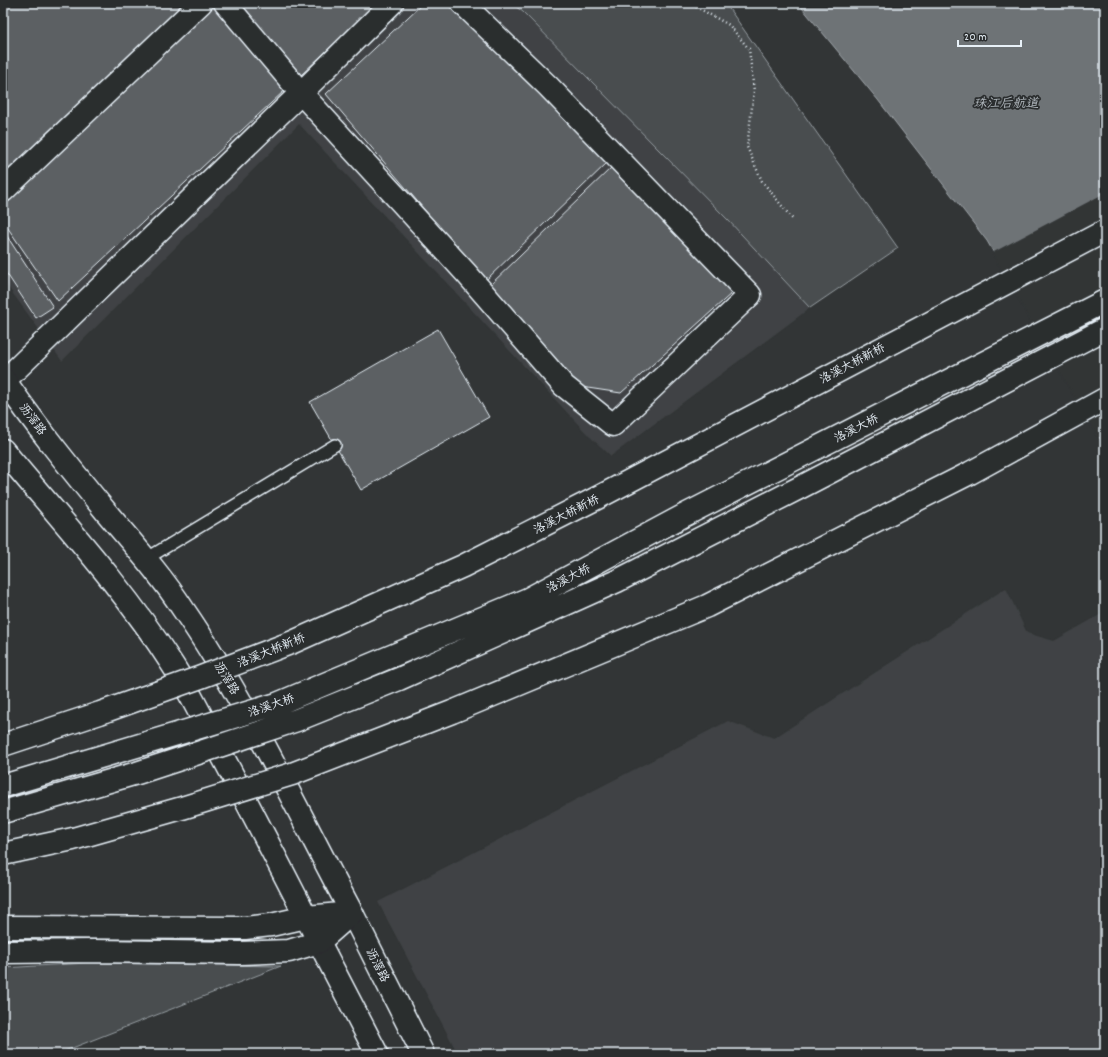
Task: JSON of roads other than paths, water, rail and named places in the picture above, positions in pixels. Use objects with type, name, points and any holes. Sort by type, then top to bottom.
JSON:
[{"type":"main road","points":[[3,191],[201,3]]},
{"type":"main road","points":[[225,3],[301,93],[466,273],[564,386],[613,425],[750,294],[548,86],[462,3]]},
{"type":"main road","points":[[4,379],[301,93],[392,3]]},
{"type":"main road","name":"洛溪大桥新桥","points":[[3,745],[114,708],[293,642],[463,566],[599,497],[1105,231]]},
{"type":"main road","name":"洛溪大桥","points":[[3,786],[277,704],[528,599],[683,516],[1105,301]]},
{"type":"main road","name":"洛溪大桥","points":[[3,812],[137,773],[202,752],[297,720],[399,679],[617,581],[1105,329]]},
{"type":"main road","name":"沥滘路","points":[[4,379],[53,446],[146,559],[182,607],[232,685],[352,914],[423,1054]]},
{"type":"main road","points":[[3,854],[73,839],[182,808],[292,774],[452,712],[707,606],[970,473],[1105,400]]},
{"type":"main road","points":[[3,450],[111,578],[148,628],[172,664],[253,812],[377,1054]]},
{"type":"main road","points":[[3,927],[245,928],[271,925],[306,917],[352,914]]},
{"type":"main road","points":[[3,952],[94,951],[240,953],[289,951],[319,942],[352,914]]},
{"type":"lane","points":[[146,559],[335,445]]},
{"type":"water","name":"珠江后航道","points":[[798,3],[1105,3],[1105,447],[987,241],[878,100]]}]
